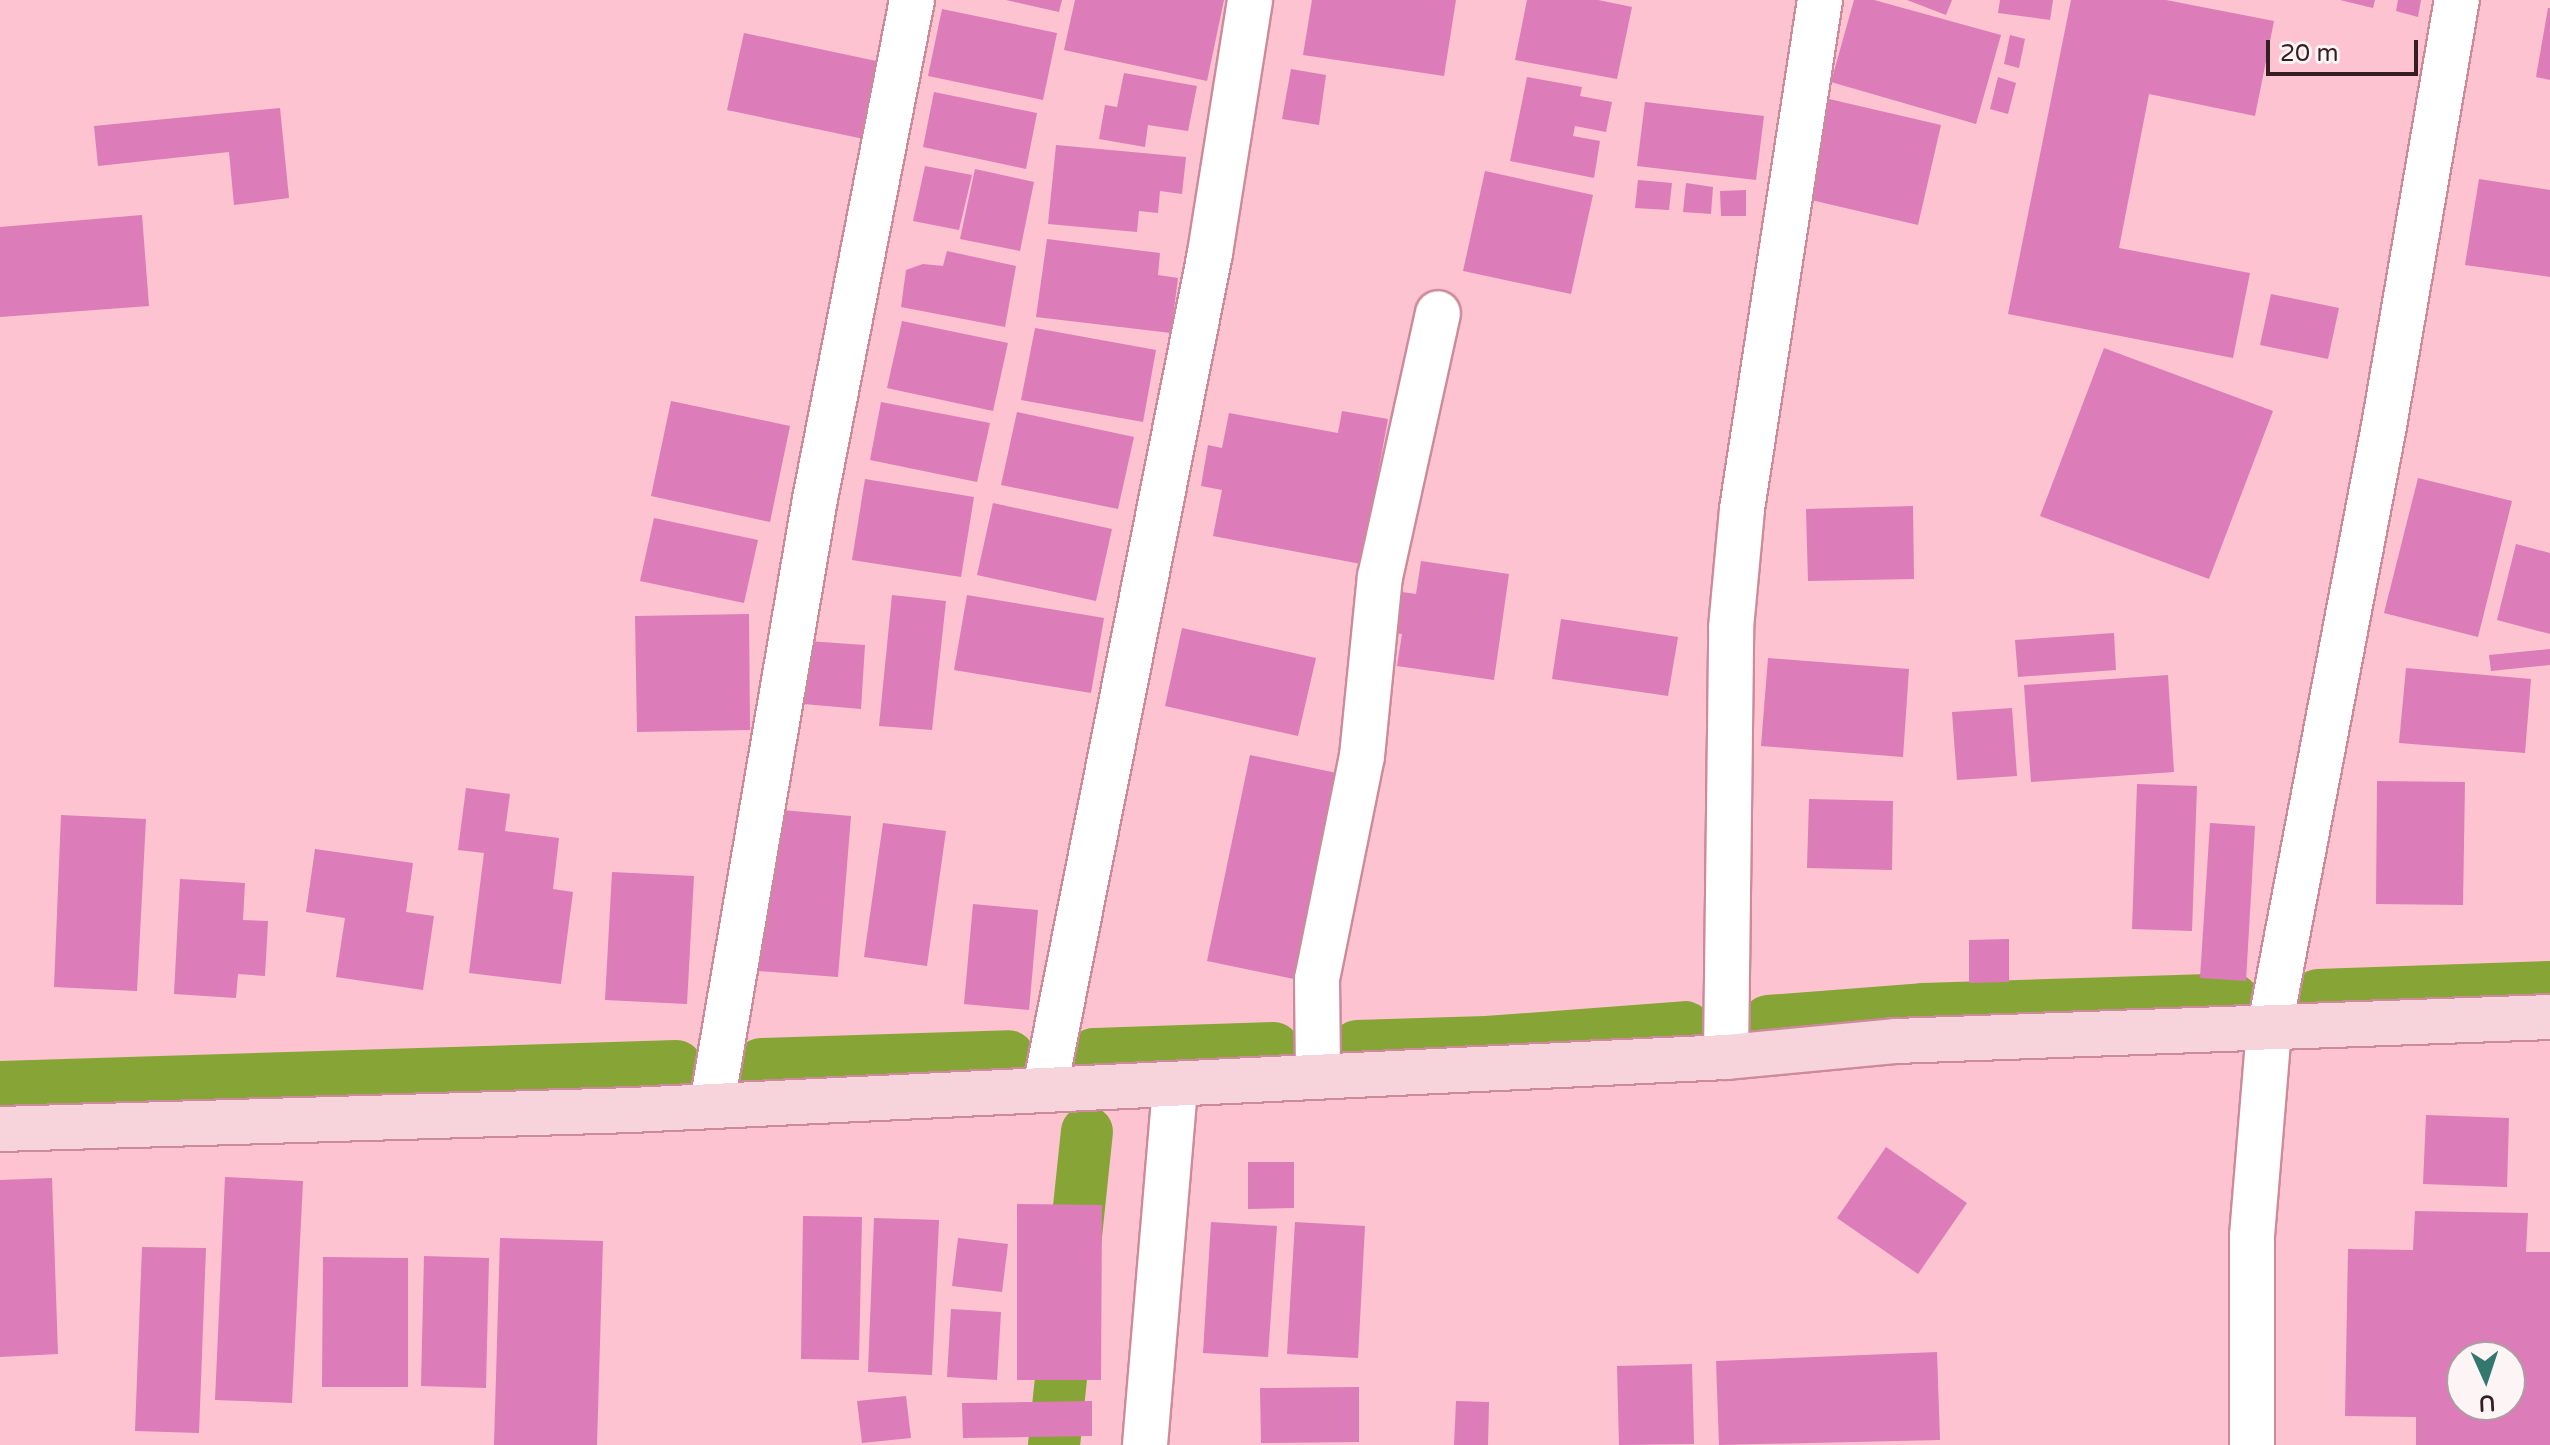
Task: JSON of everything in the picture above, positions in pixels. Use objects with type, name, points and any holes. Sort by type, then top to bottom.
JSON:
[{"type":"main road","points":[[0,1129],[1175,1084],[1318,1073],[1726,1057],[1896,1041],[2269,1031],[2550,1017]]},
{"type":"street","points":[[712,1104],[815,499],[912,0]]},
{"type":"street","points":[[1045,1088],[1210,253],[1250,0]]},
{"type":"street","points":[[1726,1057],[1731,628],[1742,509],[1820,0]]},
{"type":"street","points":[[2252,1445],[2252,1236],[2269,1031],[2384,426],[2457,0]]},
{"type":"street","points":[[1318,1073],[1317,979],[1362,756],[1380,577],[1438,313]]},
{"type":"street","points":[[1145,1445],[1175,1084]]},
{"type":"building","points":[[1006,0],[1062,0],[1059,12]]},
{"type":"building","points":[[1075,0],[1224,0],[1207,81],[1064,50]]},
{"type":"building","points":[[1312,0],[1456,0],[1444,76],[1303,55]]},
{"type":"building","points":[[1527,0],[1598,0],[1632,7],[1617,79],[1515,60]]},
{"type":"building","points":[[1854,0],[1874,0],[2001,35],[1976,124],[1831,82]]},
{"type":"building","points":[[1907,0],[1952,0],[1946,15]]},
{"type":"building","points":[[2000,0],[2053,0],[2050,20],[1998,13]]},
{"type":"building","points":[[2071,0],[2166,0],[2274,21],[2255,116],[2149,94],[2119,248],[2250,273],[2233,358],[2008,314]]},
{"type":"building","points":[[2340,0],[2375,0],[2373,8]]},
{"type":"building","points":[[2398,0],[2421,0],[2418,17],[2396,11]]},
{"type":"building","points":[[2550,8],[2550,80],[2536,77]]},
{"type":"building","points":[[942,9],[1057,33],[1043,100],[928,76]]},
{"type":"building","points":[[744,33],[881,62],[864,139],[727,110]]},
{"type":"building","points":[[2010,35],[2025,39],[2019,68],[2004,64]]},
{"type":"building","points":[[1291,69],[1326,75],[1319,125],[1282,119]]},
{"type":"building","points":[[1124,73],[1197,86],[1188,131],[1148,125],[1145,147],[1099,139],[1105,105],[1117,107]]},
{"type":"building","points":[[1527,77],[1582,87],[1580,96],[1612,102],[1606,132],[1575,126],[1573,136],[1600,141],[1594,178],[1510,161]]},
{"type":"building","points":[[1998,77],[2016,83],[2008,114],[1990,109]]},
{"type":"building","points":[[934,92],[1037,113],[1026,169],[923,147]]},
{"type":"building","points":[[1829,99],[1941,125],[1918,225],[1807,199]]},
{"type":"building","points":[[1645,102],[1764,116],[1756,180],[1637,166]]},
{"type":"building","points":[[280,108],[289,198],[234,205],[229,152],[98,166],[94,126]]},
{"type":"building","points":[[1056,145],[1186,157],[1182,194],[1160,191],[1158,213],[1139,211],[1137,232],[1048,224]]},
{"type":"building","points":[[925,166],[972,175],[959,230],[913,221]]},
{"type":"building","points":[[975,169],[1034,182],[1020,251],[960,239]]},
{"type":"building","points":[[1485,171],[1593,195],[1571,294],[1463,271]]},
{"type":"building","points":[[2479,179],[2550,190],[2550,277],[2465,265]]},
{"type":"building","points":[[1638,180],[1672,183],[1669,210],[1635,208]]},
{"type":"building","points":[[1686,183],[1713,187],[1711,214],[1683,212]]},
{"type":"building","points":[[1746,190],[1746,216],[1721,216],[1720,191]]},
{"type":"building","points":[[142,215],[149,306],[0,317],[0,227]]},
{"type":"building","points":[[1047,239],[1160,253],[1158,275],[1178,278],[1171,333],[1036,317]]},
{"type":"building","points":[[947,251],[1016,266],[1005,327],[901,307],[906,270],[923,264],[943,266]]},
{"type":"building","points":[[2271,294],[2339,308],[2328,359],[2260,345]]},
{"type":"building","points":[[902,321],[1008,343],[993,411],[887,388]]},
{"type":"building","points":[[1035,328],[1156,350],[1143,422],[1021,400]]},
{"type":"building","points":[[2104,348],[2273,411],[2209,579],[2040,516]]},
{"type":"building","points":[[671,401],[790,426],[770,522],[651,496]]},
{"type":"building","points":[[881,402],[990,423],[977,482],[870,460]]},
{"type":"building","points":[[1342,411],[1388,419],[1361,564],[1213,536],[1222,490],[1201,486],[1208,445],[1222,448],[1229,413],[1338,433]]},
{"type":"building","points":[[1017,412],[1134,437],[1118,509],[1001,485]]},
{"type":"building","points":[[2418,478],[2512,501],[2478,637],[2384,613]]},
{"type":"building","points":[[865,479],[974,497],[961,577],[852,560]]},
{"type":"building","points":[[993,503],[1112,529],[1096,601],[977,575]]},
{"type":"building","points":[[1913,506],[1914,579],[1808,581],[1806,509]]},
{"type":"building","points":[[654,518],[758,540],[744,603],[640,581]]},
{"type":"building","points":[[2516,544],[2550,553],[2550,634],[2497,620]]},
{"type":"building","points":[[1421,561],[1509,574],[1494,680],[1397,666],[1402,634],[1382,631],[1388,590],[1416,594]]},
{"type":"building","points":[[892,595],[946,601],[932,730],[879,726]]},
{"type":"building","points":[[967,595],[1104,618],[1091,693],[954,670]]},
{"type":"building","points":[[749,614],[750,730],[637,732],[635,616]]},
{"type":"building","points":[[1561,619],[1678,637],[1668,696],[1552,679]]},
{"type":"building","points":[[1182,628],[1316,658],[1298,736],[1165,706]]},
{"type":"building","points":[[2114,633],[2116,670],[2018,677],[2015,640]]},
{"type":"building","points":[[807,641],[865,645],[861,709],[803,704]]},
{"type":"building","points":[[2550,649],[2550,665],[2491,671],[2489,655]]},
{"type":"building","points":[[1768,658],[1909,669],[1903,757],[1761,746]]},
{"type":"building","points":[[2406,668],[2531,679],[2525,753],[2399,743]]},
{"type":"building","points":[[2168,675],[2174,772],[2031,782],[2024,685]]},
{"type":"building","points":[[2012,708],[2017,776],[1957,780],[1952,712]]},
{"type":"building","points":[[1250,755],[1337,773],[1294,979],[1207,961]]},
{"type":"building","points":[[2377,781],[2465,782],[2463,905],[2376,904]]},
{"type":"building","points":[[2137,784],[2197,786],[2192,931],[2132,929]]},
{"type":"building","points":[[466,788],[510,794],[505,831],[559,838],[553,889],[573,892],[561,984],[469,973],[484,853],[458,850]]},
{"type":"building","points":[[1809,799],[1893,801],[1892,870],[1807,868]]},
{"type":"building","points":[[770,809],[851,816],[838,977],[758,971]]},
{"type":"building","points":[[61,815],[146,819],[137,991],[54,987]]},
{"type":"building","points":[[883,823],[946,831],[927,966],[864,957]]},
{"type":"building","points":[[2210,823],[2255,826],[2246,981],[2200,978]]},
{"type":"building","points":[[315,849],[413,863],[406,912],[434,916],[423,990],[336,977],[345,918],[306,912]]},
{"type":"building","points":[[612,872],[694,876],[687,1004],[605,1000]]},
{"type":"building","points":[[180,879],[245,883],[243,920],[268,921],[265,976],[238,974],[236,998],[174,994]]},
{"type":"building","points":[[973,904],[1038,910],[1029,1010],[964,1004]]},
{"type":"building","points":[[2009,939],[2009,982],[1969,983],[1969,940]]},
{"type":"building","points":[[2426,1115],[2509,1118],[2507,1187],[2423,1184]]},
{"type":"building","points":[[1886,1147],[1967,1203],[1918,1274],[1837,1218]]},
{"type":"building","points":[[1248,1162],[1294,1162],[1294,1208],[1248,1209]]},
{"type":"building","points":[[225,1177],[303,1181],[292,1403],[215,1400]]},
{"type":"building","points":[[52,1178],[58,1354],[0,1357],[0,1180]]},
{"type":"building","points":[[1017,1204],[1102,1205],[1101,1380],[1017,1380]]},
{"type":"building","points":[[2415,1211],[2528,1213],[2526,1252],[2550,1252],[2550,1445],[2416,1445],[2416,1417],[2345,1416],[2348,1249],[2413,1250]]},
{"type":"building","points":[[803,1216],[862,1217],[859,1360],[801,1359]]},
{"type":"building","points":[[874,1218],[939,1220],[932,1375],[868,1372]]},
{"type":"building","points":[[1211,1222],[1277,1226],[1268,1357],[1203,1353]]},
{"type":"building","points":[[1295,1222],[1365,1226],[1358,1358],[1287,1354]]},
{"type":"building","points":[[500,1238],[603,1241],[597,1445],[494,1445]]},
{"type":"building","points":[[958,1238],[1008,1244],[1002,1292],[952,1286]]},
{"type":"building","points":[[142,1247],[206,1248],[199,1433],[135,1431]]},
{"type":"building","points":[[424,1256],[489,1258],[486,1388],[421,1386]]},
{"type":"building","points":[[323,1257],[408,1258],[408,1387],[322,1387]]},
{"type":"building","points":[[951,1309],[1001,1312],[997,1380],[947,1377]]},
{"type":"building","points":[[1937,1352],[1940,1440],[1719,1445],[1716,1361]]},
{"type":"building","points":[[1692,1364],[1694,1444],[1619,1445],[1617,1366]]},
{"type":"building","points":[[1359,1387],[1359,1442],[1261,1443],[1260,1388]]},
{"type":"building","points":[[906,1396],[911,1438],[862,1443],[857,1401]]},
{"type":"building","points":[[1092,1401],[1092,1436],[963,1438],[962,1403]]},
{"type":"building","points":[[1456,1401],[1489,1402],[1488,1445],[1454,1445]]},
{"type":"waterway","points":[[2318,995],[2550,987]]},
{"type":"waterway","points":[[1768,1021],[1923,1009],[2233,999]]},
{"type":"waterway","points":[[1357,1046],[1487,1042],[1685,1027]]},
{"type":"waterway","points":[[1094,1058],[1094,1054],[1274,1048]]},
{"type":"waterway","points":[[1199,1055],[1200,1051]]},
{"type":"waterway","points":[[761,1064],[1009,1056]]},
{"type":"waterway","points":[[0,1087],[677,1066]]},
{"type":"waterway","points":[[1054,1445],[1087,1132]]}]
